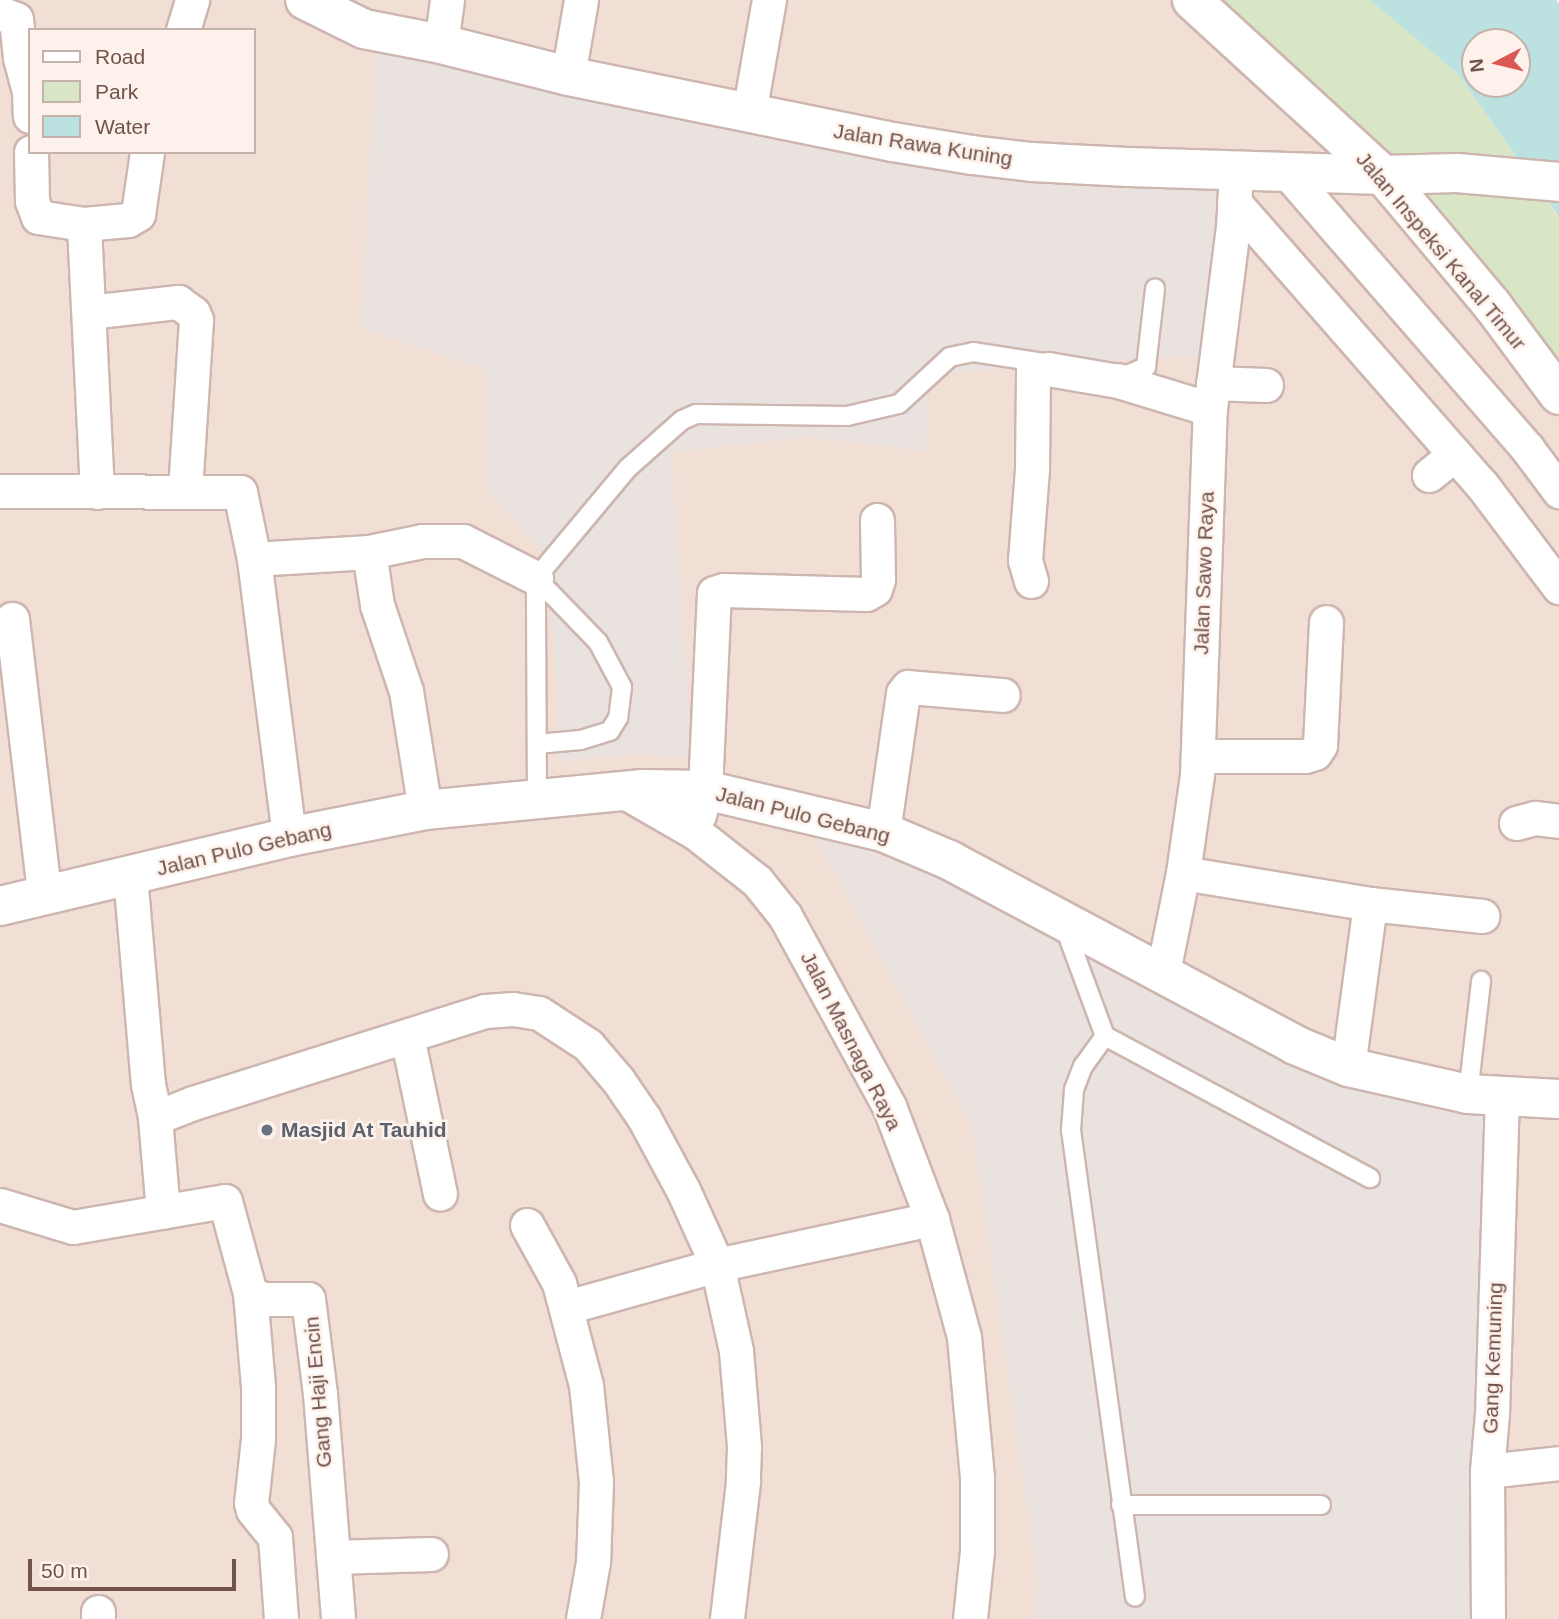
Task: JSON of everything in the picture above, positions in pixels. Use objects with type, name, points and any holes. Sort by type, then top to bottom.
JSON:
[{"type":"street","points":[[184,28],[192,0]]},
{"type":"street","name":"Jalan Rawa Kuning","points":[[305,0],[363,29],[441,44],[568,76],[972,155],[1235,187],[1287,172],[1457,173],[1559,182]]},
{"type":"street","points":[[441,44],[447,0]]},
{"type":"street","points":[[568,76],[581,0]]},
{"type":"street","points":[[748,113],[769,0]]},
{"type":"street","name":"Jalan Inspeksi Kanal Timur","points":[[1192,0],[1383,174],[1492,305],[1559,395]]},
{"type":"street","points":[[0,13],[16,19],[20,58],[28,87]]},
{"type":"street","points":[[31,154],[32,201],[38,217],[84,224],[128,220],[138,214],[147,154]]},
{"type":"street","points":[[1287,172],[1527,448],[1559,491]]},
{"type":"street","points":[[1235,187],[1455,454],[1559,587]]},
{"type":"street","name":"Jalan Sawo Raya","points":[[1163,972],[1183,873],[1198,756],[1211,396],[1235,187]]},
{"type":"street","points":[[84,224],[97,492]]},
{"type":"street","points":[[89,312],[178,302],[193,313],[196,320],[185,492]]},
{"type":"street","points":[[1031,581],[1025,560],[1032,469],[1033,372],[1048,369],[1211,396],[1266,385]]},
{"type":"street","points":[[1429,475],[1455,454]]},
{"type":"street","points":[[0,491],[240,492],[254,559],[289,837]]},
{"type":"street","points":[[696,833],[705,790],[713,593],[724,590],[866,594],[875,589],[878,579],[877,520]]},
{"type":"street","points":[[254,559],[369,552],[422,541],[463,541],[536,578]]},
{"type":"street","points":[[369,552],[377,605],[406,691],[425,810]]},
{"type":"street","points":[[12,619],[44,894]]},
{"type":"street","points":[[1198,756],[1305,756],[1315,753],[1320,745],[1326,622]]},
{"type":"street","points":[[883,832],[903,693],[908,687],[1003,695]]},
{"type":"street","name":"Jalan Pulo Gebang","points":[[0,906],[289,837],[425,810],[623,791],[705,790],[883,832],[949,860],[1063,923],[1163,972],[1295,1045],[1348,1067],[1485,1095],[1559,1098]]},
{"type":"street","name":"Jalan Masnaga Raya","points":[[623,791],[696,833],[757,881],[785,916],[890,1106],[932,1219],[964,1337],[977,1478],[977,1551],[970,1619]]},
{"type":"street","points":[[1516,823],[1535,818],[1559,821]]},
{"type":"street","points":[[1183,873],[1370,904],[1482,916]]},
{"type":"street","points":[[130,874],[148,1084],[155,1118],[163,1212]]},
{"type":"street","points":[[1348,1067],[1370,904]]},
{"type":"street","points":[[155,1118],[193,1103],[475,1013],[494,1010],[539,1013],[565,1027],[588,1045],[644,1118],[683,1189],[717,1265],[736,1352],[744,1447],[736,1550],[727,1619]]},
{"type":"street","points":[[407,1036],[440,1194]]},
{"type":"street","name":"Gang Kemuning","points":[[1485,1095],[1492,1414],[1487,1471],[1488,1619]]},
{"type":"street","points":[[0,1205],[73,1227],[225,1201],[250,1293],[258,1387],[258,1440],[251,1503],[253,1510],[275,1537],[281,1619]]},
{"type":"street","points":[[567,1307],[717,1265],[932,1219]]},
{"type":"street","points":[[527,1224],[548,1259],[567,1307],[586,1385],[596,1482],[593,1562],[583,1619]]},
{"type":"street","name":"Gang Haji Encin","points":[[250,1293],[263,1299],[308,1299],[310,1305],[338,1619]]},
{"type":"street","points":[[1487,1471],[1559,1463]]},
{"type":"street","points":[[333,1557],[431,1553]]},
{"type":"lane","points":[[537,799],[536,578],[628,468],[682,420],[696,414],[847,416],[899,404],[950,358],[973,352],[1127,375],[1139,372],[1146,367],[1155,289]]},
{"type":"lane","points":[[536,578],[598,642],[622,687],[618,718],[610,731],[580,740],[537,744]]},
{"type":"lane","points":[[1063,923],[1105,1036],[1370,1178]]},
{"type":"lane","points":[[1481,981],[1485,1095]]},
{"type":"lane","points":[[1105,1036],[1083,1066],[1074,1090],[1071,1130],[1135,1597]]},
{"type":"lane","points":[[1121,1505],[1321,1505]]},
{"type":"shaded area","points":[[0,0],[1192,0],[1296,93],[1559,396],[1559,1619],[0,1619]]},
{"type":"shaded area","points":[[377,27],[1215,183],[1208,356],[1038,364],[929,376],[926,451],[808,437],[671,452],[692,758],[638,754],[559,761],[551,562],[487,489],[485,370],[361,327]]},
{"type":"shaded area","points":[[812,831],[941,877],[1178,1006],[1331,1080],[1506,1102],[1493,1619],[1034,1619],[1038,1582],[972,1126]]},
{"type":"green space","points":[[1192,0],[1371,0],[1457,73],[1461,79],[1461,98],[1475,98],[1559,218],[1559,398],[1467,276]]},
{"type":"water","points":[[1370,0],[1556,0],[1559,4],[1559,217],[1475,98],[1531,98],[1531,28],[1461,28],[1461,79]]},
{"type":"place","name":"Masjid At Tauhid","points":[[267,1130]]}]
